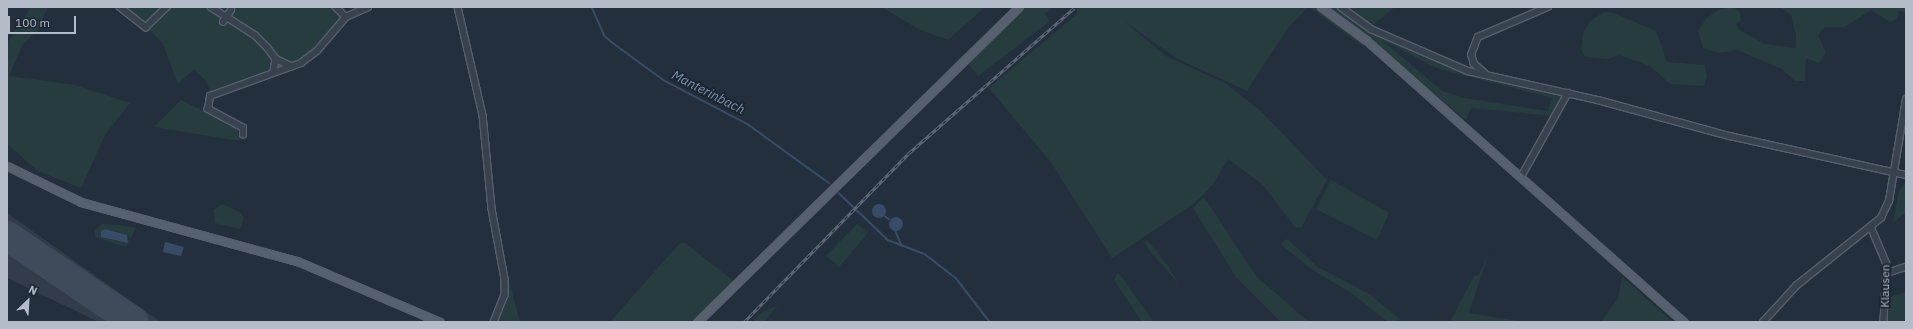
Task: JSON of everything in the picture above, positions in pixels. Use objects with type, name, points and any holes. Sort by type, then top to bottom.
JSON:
[{"type":"main road","points":[[697,322],[1019,7]]},
{"type":"main road","points":[[1321,7],[1366,40],[1684,322]]},
{"type":"main road","points":[[7,166],[81,202],[297,261],[440,322]]},
{"type":"street","points":[[120,7],[146,28],[166,7]]},
{"type":"street","points":[[211,7],[224,20],[255,35],[276,59],[291,66]]},
{"type":"street","points":[[336,7],[346,17]]},
{"type":"street","points":[[243,135],[243,128],[208,109],[210,96],[291,66],[317,51],[346,17],[368,7]]},
{"type":"street","points":[[458,7],[483,115],[492,209],[505,279],[505,296],[494,322]]},
{"type":"street","points":[[1341,7],[1380,34],[1458,68],[1568,93],[1730,136],[1906,174]]},
{"type":"street","points":[[1486,75],[1474,64],[1471,55],[1478,37],[1548,7]]},
{"type":"street","points":[[224,20],[231,10]]},
{"type":"street","points":[[274,72],[276,59]]},
{"type":"street","points":[[1522,177],[1568,93]]},
{"type":"street","points":[[1763,322],[1796,286],[1872,229],[1889,201],[1906,99]]},
{"type":"street","name":"Klausen","points":[[1872,229],[1884,250],[1887,273],[1884,322]]},
{"type":"street","points":[[1887,273],[1906,267]]},
{"type":"shaded area","points":[[7,213],[161,322],[99,322],[7,278]]},
{"type":"green space","points":[[31,7],[48,7],[37,31],[23,44],[9,76],[75,85],[130,103],[105,135],[81,188],[38,171],[7,144],[7,43]]},
{"type":"green space","points":[[123,7],[334,7],[341,18],[312,51],[297,61],[211,93],[206,81],[194,69],[178,84],[162,42]]},
{"type":"green space","points":[[882,7],[985,7],[948,40],[918,29]]},
{"type":"green space","points":[[1024,7],[1054,7],[1045,14],[1050,21],[978,76],[967,62]]},
{"type":"green space","points":[[1077,7],[1308,7],[1287,29],[1247,91],[1176,58],[1124,21],[1166,56],[1225,83],[1262,112],[1327,180],[1301,228],[1295,227],[1263,185],[1228,159],[1213,184],[1195,203],[1112,258],[1050,161],[989,88],[1077,14]]},
{"type":"green space","points":[[1309,7],[1318,7],[1366,43],[1363,46]]},
{"type":"green space","points":[[1328,7],[1341,7],[1353,18],[1458,68],[1564,95],[1553,116],[1471,108],[1466,120]],"holes":[[[1382,40],[1439,69],[1552,98],[1548,111],[1464,98],[1442,91]]]},
{"type":"green space","points":[[1348,7],[1395,7],[1373,25]]},
{"type":"green space","points":[[1733,7],[1740,12],[1741,20],[1736,24],[1739,30],[1765,44],[1796,48],[1796,35],[1791,15],[1780,7],[1906,7],[1906,13],[1899,11],[1897,19],[1890,22],[1871,10],[1845,27],[1825,27],[1818,35],[1826,53],[1819,63],[1806,58],[1805,81],[1795,81],[1782,69],[1737,50],[1719,53],[1703,48],[1698,31],[1706,19],[1718,10]]},
{"type":"green space","points":[[1604,12],[1611,12],[1656,31],[1667,62],[1705,65],[1707,76],[1704,86],[1670,84],[1650,66],[1619,55],[1608,59],[1585,57],[1581,49],[1583,33],[1590,21]]},
{"type":"green space","points":[[181,100],[237,128],[240,141],[154,127]]},
{"type":"green space","points":[[1331,180],[1389,213],[1377,240],[1316,209]]},
{"type":"green space","points":[[1906,182],[1906,212],[1893,223],[1899,191]]},
{"type":"green space","points":[[1204,197],[1257,277],[1309,322],[1281,322],[1236,277],[1193,208]]},
{"type":"green space","points":[[222,204],[240,212],[244,218],[240,229],[215,223],[213,210]]},
{"type":"green space","points":[[102,224],[136,228],[126,247],[95,237],[94,231]],"holes":[[[104,229],[125,234],[129,237],[128,243],[104,238],[100,234]]]},
{"type":"green space","points":[[857,224],[868,233],[839,267],[826,256]]},
{"type":"green space","points":[[1287,239],[1318,267],[1369,294],[1401,320],[1388,322],[1351,293],[1310,268],[1281,244]]},
{"type":"green space","points":[[1147,240],[1166,263],[1179,284],[1149,250],[1144,241]]},
{"type":"green space","points":[[685,243],[735,282],[690,322],[610,322],[679,244]]},
{"type":"green space","points":[[1490,249],[1469,313],[1524,322],[1456,322],[1451,320],[1474,276],[1479,275]]},
{"type":"green space","points":[[1118,272],[1154,322],[1142,322],[1114,280]]},
{"type":"green space","points":[[1622,277],[1673,322],[1601,322],[1618,298]]},
{"type":"green space","points":[[509,280],[520,322],[497,322],[507,300]]},
{"type":"green space","points":[[1906,292],[1906,322],[1886,322],[1889,297]]},
{"type":"green space","points":[[778,305],[764,322],[752,322],[758,315]]},
{"type":"water","points":[[879,204],[884,206],[886,211],[884,216],[879,218],[874,216],[872,211],[874,206]]},
{"type":"water","points":[[893,217],[899,217],[903,221],[903,227],[899,231],[893,231],[889,227],[889,221]]},
{"type":"water","points":[[105,229],[127,235],[128,243],[101,237],[101,231]]},
{"type":"water","points":[[165,242],[184,247],[181,256],[163,252]]},
{"type":"waterway","name":"Manterinbach","points":[[592,7],[605,36],[613,43],[665,81],[749,125],[829,183]]},
{"type":"waterway","name":"Manterinbach","points":[[839,193],[888,240],[925,254],[956,278],[990,322]]},
{"type":"waterway","points":[[885,216],[889,219]]},
{"type":"waterway","points":[[895,229],[902,246]]},
{"type":"runway","points":[[7,236],[134,322]]},
{"type":"railway","points":[[744,322],[909,153],[1074,8]]}]
